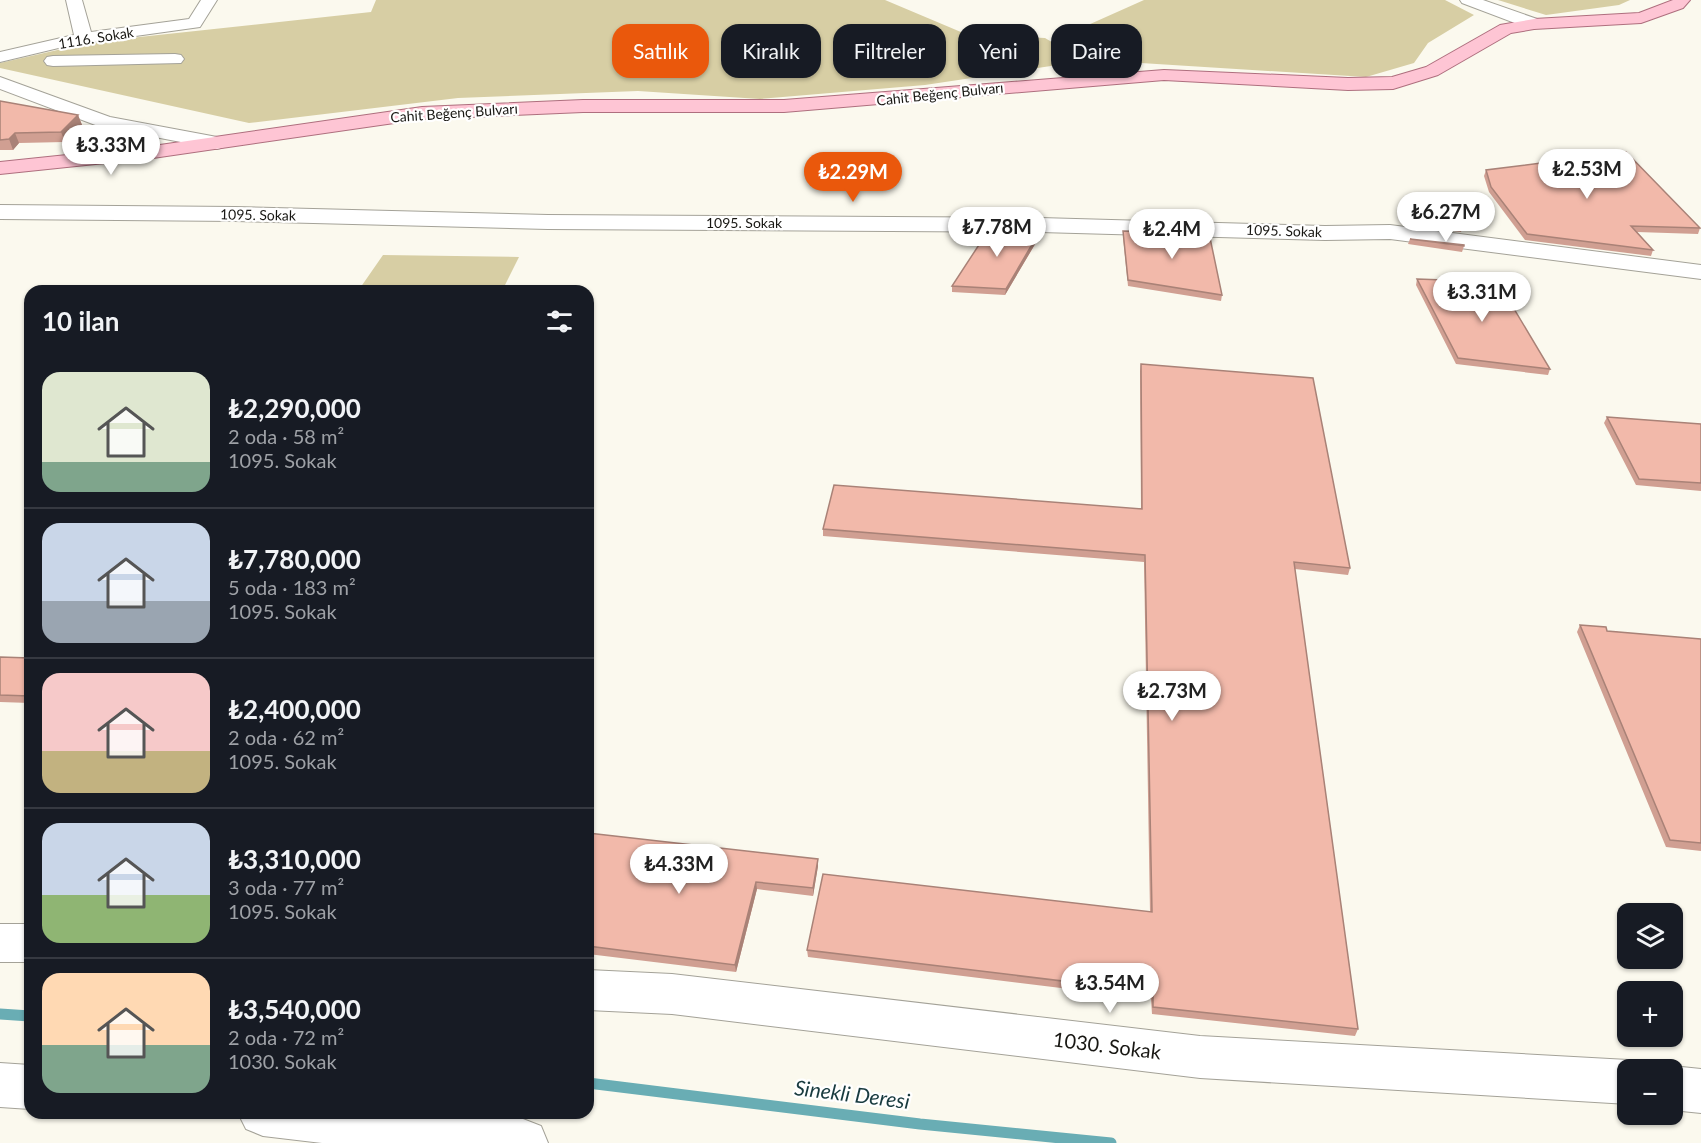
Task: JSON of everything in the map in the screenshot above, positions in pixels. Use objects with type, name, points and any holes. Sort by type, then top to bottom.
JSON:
[{"type":"main road","name":"Cahit Beğenç Bulvarı","points":[[0,168],[217,143],[422,113],[583,106],[796,105],[879,100],[1123,76],[1164,75],[1348,84],[1393,83],[1432,70],[1506,29],[1534,24],[1641,18],[1677,5],[1682,0]]},
{"type":"main road","name":"Cahit Beğenç Bulvarı","points":[[0,162],[217,143]]},
{"type":"street","points":[[74,0],[84,39]]},
{"type":"street","name":"1116. Sokak","points":[[0,59],[20,51],[84,39],[194,23],[209,0]]},
{"type":"street","points":[[1468,0],[1534,24]]},
{"type":"street","points":[[0,59],[176,59]]},
{"type":"street","points":[[0,83],[105,122],[217,143]]},
{"type":"street","name":"1095. Sokak","points":[[4,216],[235,214],[548,222],[1041,225],[1325,233],[1390,232],[1701,272]]},
{"type":"street","points":[[0,943],[24,943]]},
{"type":"street","name":"1030. Sokak","points":[[594,990],[672,994],[1200,1058],[1617,1081]]},
{"type":"street","points":[[0,1085],[24,1087]]},
{"type":"street","points":[[1683,1089],[1701,1091]]},
{"type":"street","points":[[314,1119],[523,1143]]},
{"type":"shaded area","points":[[376,0],[885,0],[942,24],[833,24],[833,78],[946,78],[946,26],[958,31],[958,78],[971,78],[925,85],[760,99],[638,91],[458,98],[249,123],[0,68],[0,63],[93,42],[371,12]]},
{"type":"shaded area","points":[[1144,0],[1445,0],[1474,15],[1428,43],[1414,63],[1366,77],[1142,63],[1142,24],[1090,24]]},
{"type":"shaded area","points":[[1498,0],[1630,0],[1619,5],[1546,15]]},
{"type":"shaded area","points":[[1039,38],[1051,42],[1051,66],[1039,68]]},
{"type":"shaded area","points":[[383,255],[519,257],[505,285],[362,285]]},
{"type":"building","points":[[0,101],[78,115],[61,132],[15,133],[9,139],[0,140]]},
{"type":"building","points":[[1626,152],[1700,228],[1631,226],[1653,250],[1527,234],[1491,187],[1486,170],[1572,159],[1575,163]]},
{"type":"building","points":[[1410,204],[1462,210],[1463,226],[1410,219]]},
{"type":"building","points":[[990,228],[1041,229],[1006,289],[952,286]]},
{"type":"building","points":[[1123,231],[1209,233],[1222,295],[1128,280]]},
{"type":"building","points":[[1410,239],[1464,245],[1464,246]]},
{"type":"building","points":[[1417,279],[1498,282],[1550,369],[1458,358]]},
{"type":"building","points":[[1141,364],[1313,378],[1350,568],[1294,562],[1358,1029],[1153,1007],[1153,992],[807,950],[823,874],[1152,912],[1145,555],[823,529],[834,485],[1142,509]]},
{"type":"building","points":[[1607,417],[1701,424],[1701,483],[1639,479]]},
{"type":"building","points":[[1580,625],[1606,627],[1607,631],[1701,639],[1701,843],[1670,840]]},
{"type":"building","points":[[0,657],[24,658],[24,696],[0,695]]},
{"type":"building","points":[[594,834],[818,859],[813,888],[756,882],[735,965],[594,947]]},
{"type":"waterway","name":"Sinekli Deresi","points":[[0,1014],[24,1016]]},
{"type":"waterway","name":"Sinekli Deresi","points":[[594,1084],[920,1124],[1111,1143]]}]
